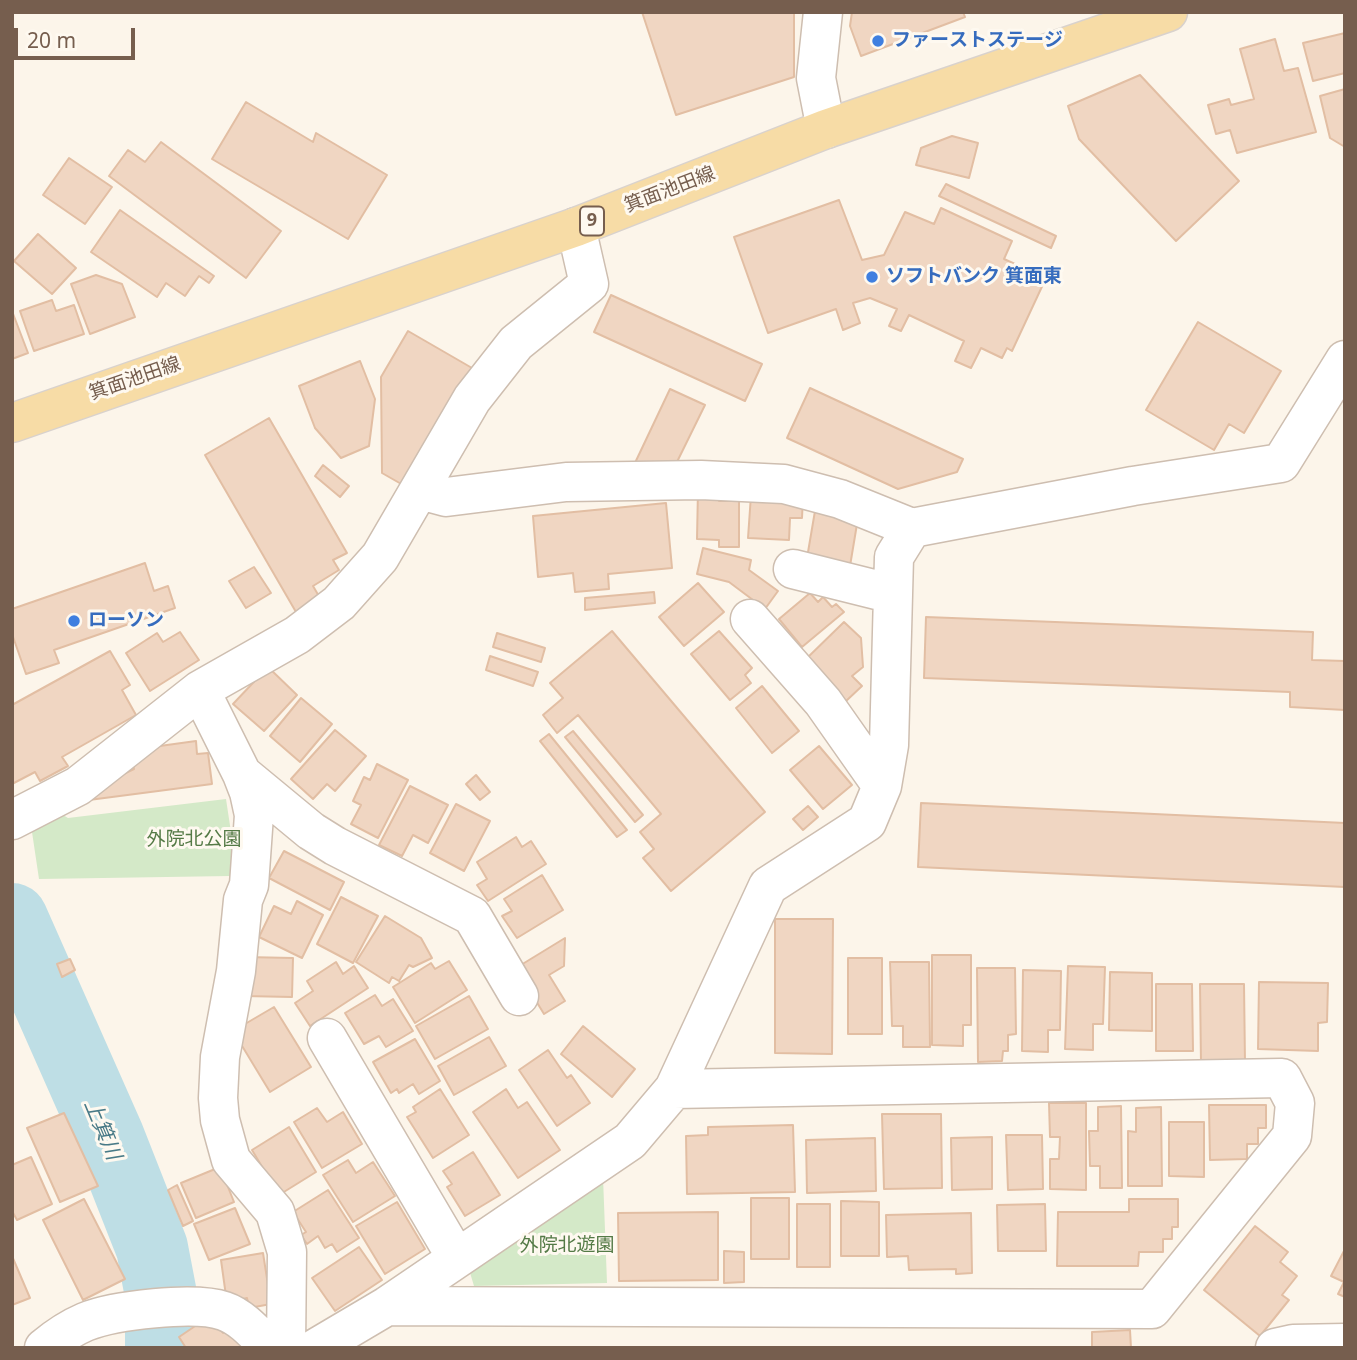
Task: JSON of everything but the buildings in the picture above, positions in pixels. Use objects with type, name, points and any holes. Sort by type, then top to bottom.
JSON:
[{"type":"main road","name":"箕面池田線","points":[[12,423],[576,227],[826,129],[1168,12]]},
{"type":"street","points":[[823,12],[816,78],[826,129]]},
{"type":"street","points":[[12,820],[78,786],[200,690],[297,635],[339,603],[380,557],[472,399],[516,343],[589,284],[576,227]]},
{"type":"street","points":[[420,490],[446,497],[566,482],[701,480],[784,484],[840,499],[912,528],[1133,485],[1281,463],[1345,359]]},
{"type":"street","points":[[316,1348],[387,1306],[630,1140],[674,1089],[768,886],[867,822],[882,786],[889,745],[894,557],[912,528]]},
{"type":"street","points":[[793,569],[893,594]]},
{"type":"street","points":[[750,619],[823,702],[882,786]]},
{"type":"street","points":[[200,690],[250,792],[254,832],[249,885],[243,900],[236,971],[220,1057],[220,1119],[231,1160],[275,1212],[279,1225],[286,1252],[286,1348]]},
{"type":"street","points":[[242,774],[311,831],[335,846],[472,916],[519,996]]},
{"type":"street","points":[[327,1038],[456,1257]]},
{"type":"street","points":[[387,1306],[1152,1309],[1292,1136],[1295,1102],[1282,1078],[674,1089]]},
{"type":"street","points":[[44,1348],[88,1321],[196,1306],[226,1312],[239,1319],[270,1348]]},
{"type":"street","points":[[1275,1348],[1293,1344],[1345,1343]]},
{"type":"green space","name":"外院北公園","points":[[226,799],[234,852],[230,876],[39,879],[32,832],[37,820],[53,809],[68,818]]},
{"type":"green space","name":"外院北遊園","points":[[603,1177],[607,1283],[474,1286],[468,1266]]},
{"type":"waterway","name":"上箕川","points":[[12,919],[108,1136],[152,1248],[161,1295],[161,1348]]},
{"type":"place","name":"ファーストステージ","points":[[878,41]]},
{"type":"place","name":"ソフトバンク 箕面東","points":[[872,277]]},
{"type":"place","name":"ローソン","points":[[74,621]]}]
